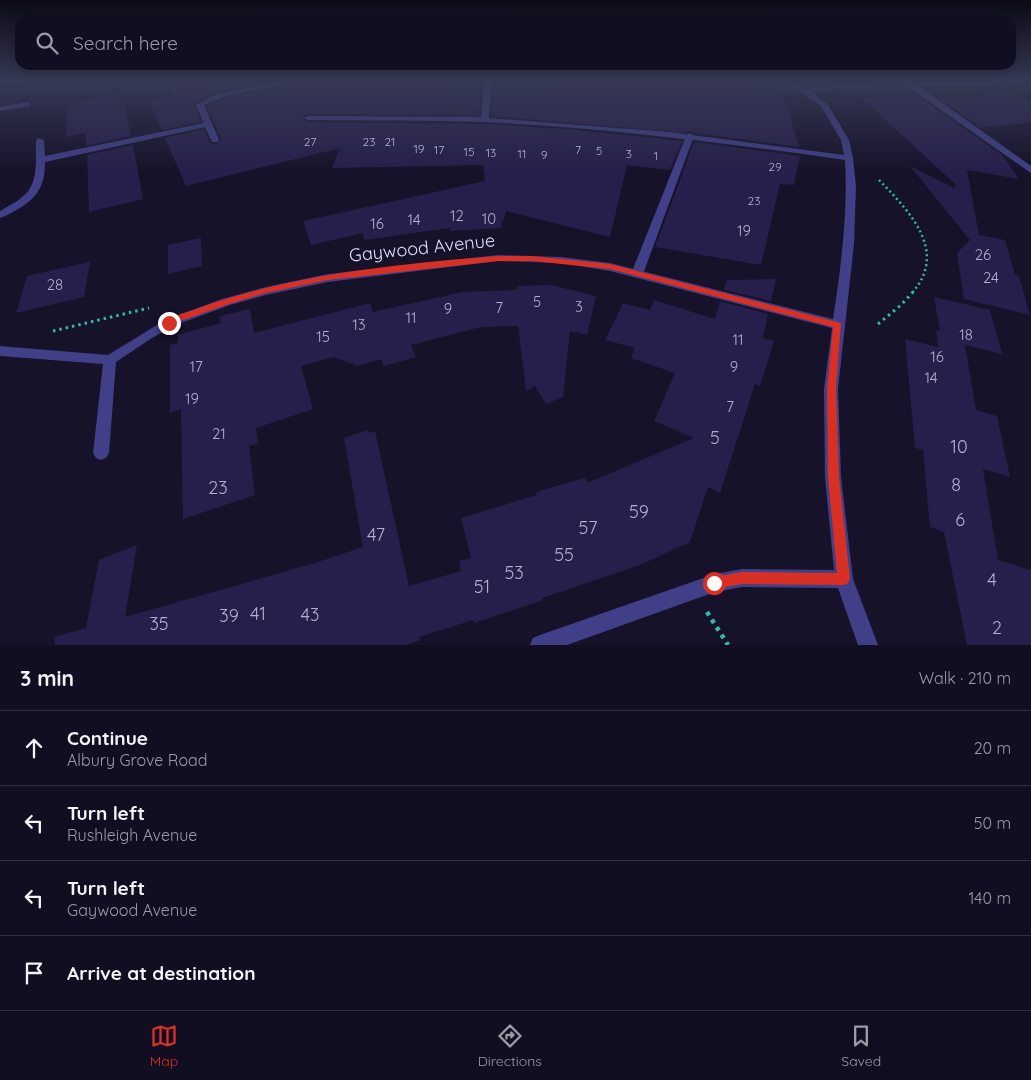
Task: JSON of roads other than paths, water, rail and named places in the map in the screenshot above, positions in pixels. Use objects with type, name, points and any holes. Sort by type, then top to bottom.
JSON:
[{"type":"street","points":[[203,111],[215,140]]},
{"type":"street","points":[[485,120],[486,111]]},
{"type":"street","points":[[828,111],[845,140],[849,158],[851,186],[849,244],[832,389],[836,510],[844,579],[868,645]]},
{"type":"street","points":[[953,111],[1031,170]]},
{"type":"street","points":[[308,118],[485,120],[622,129],[690,136],[849,158]]},
{"type":"street","points":[[40,160],[208,124]]},
{"type":"street","points":[[637,274],[690,136]]},
{"type":"street","points":[[0,215],[32,194],[38,181],[40,140]]},
{"type":"street","name":"Gaywood Avenue","points":[[110,360],[147,335],[169,323],[191,314],[266,291],[328,278],[498,258],[561,260],[610,267],[838,325]]},
{"type":"street","points":[[0,351],[110,360],[101,453]]},
{"type":"street","points":[[540,645],[714,583],[742,578],[844,579]]}]
